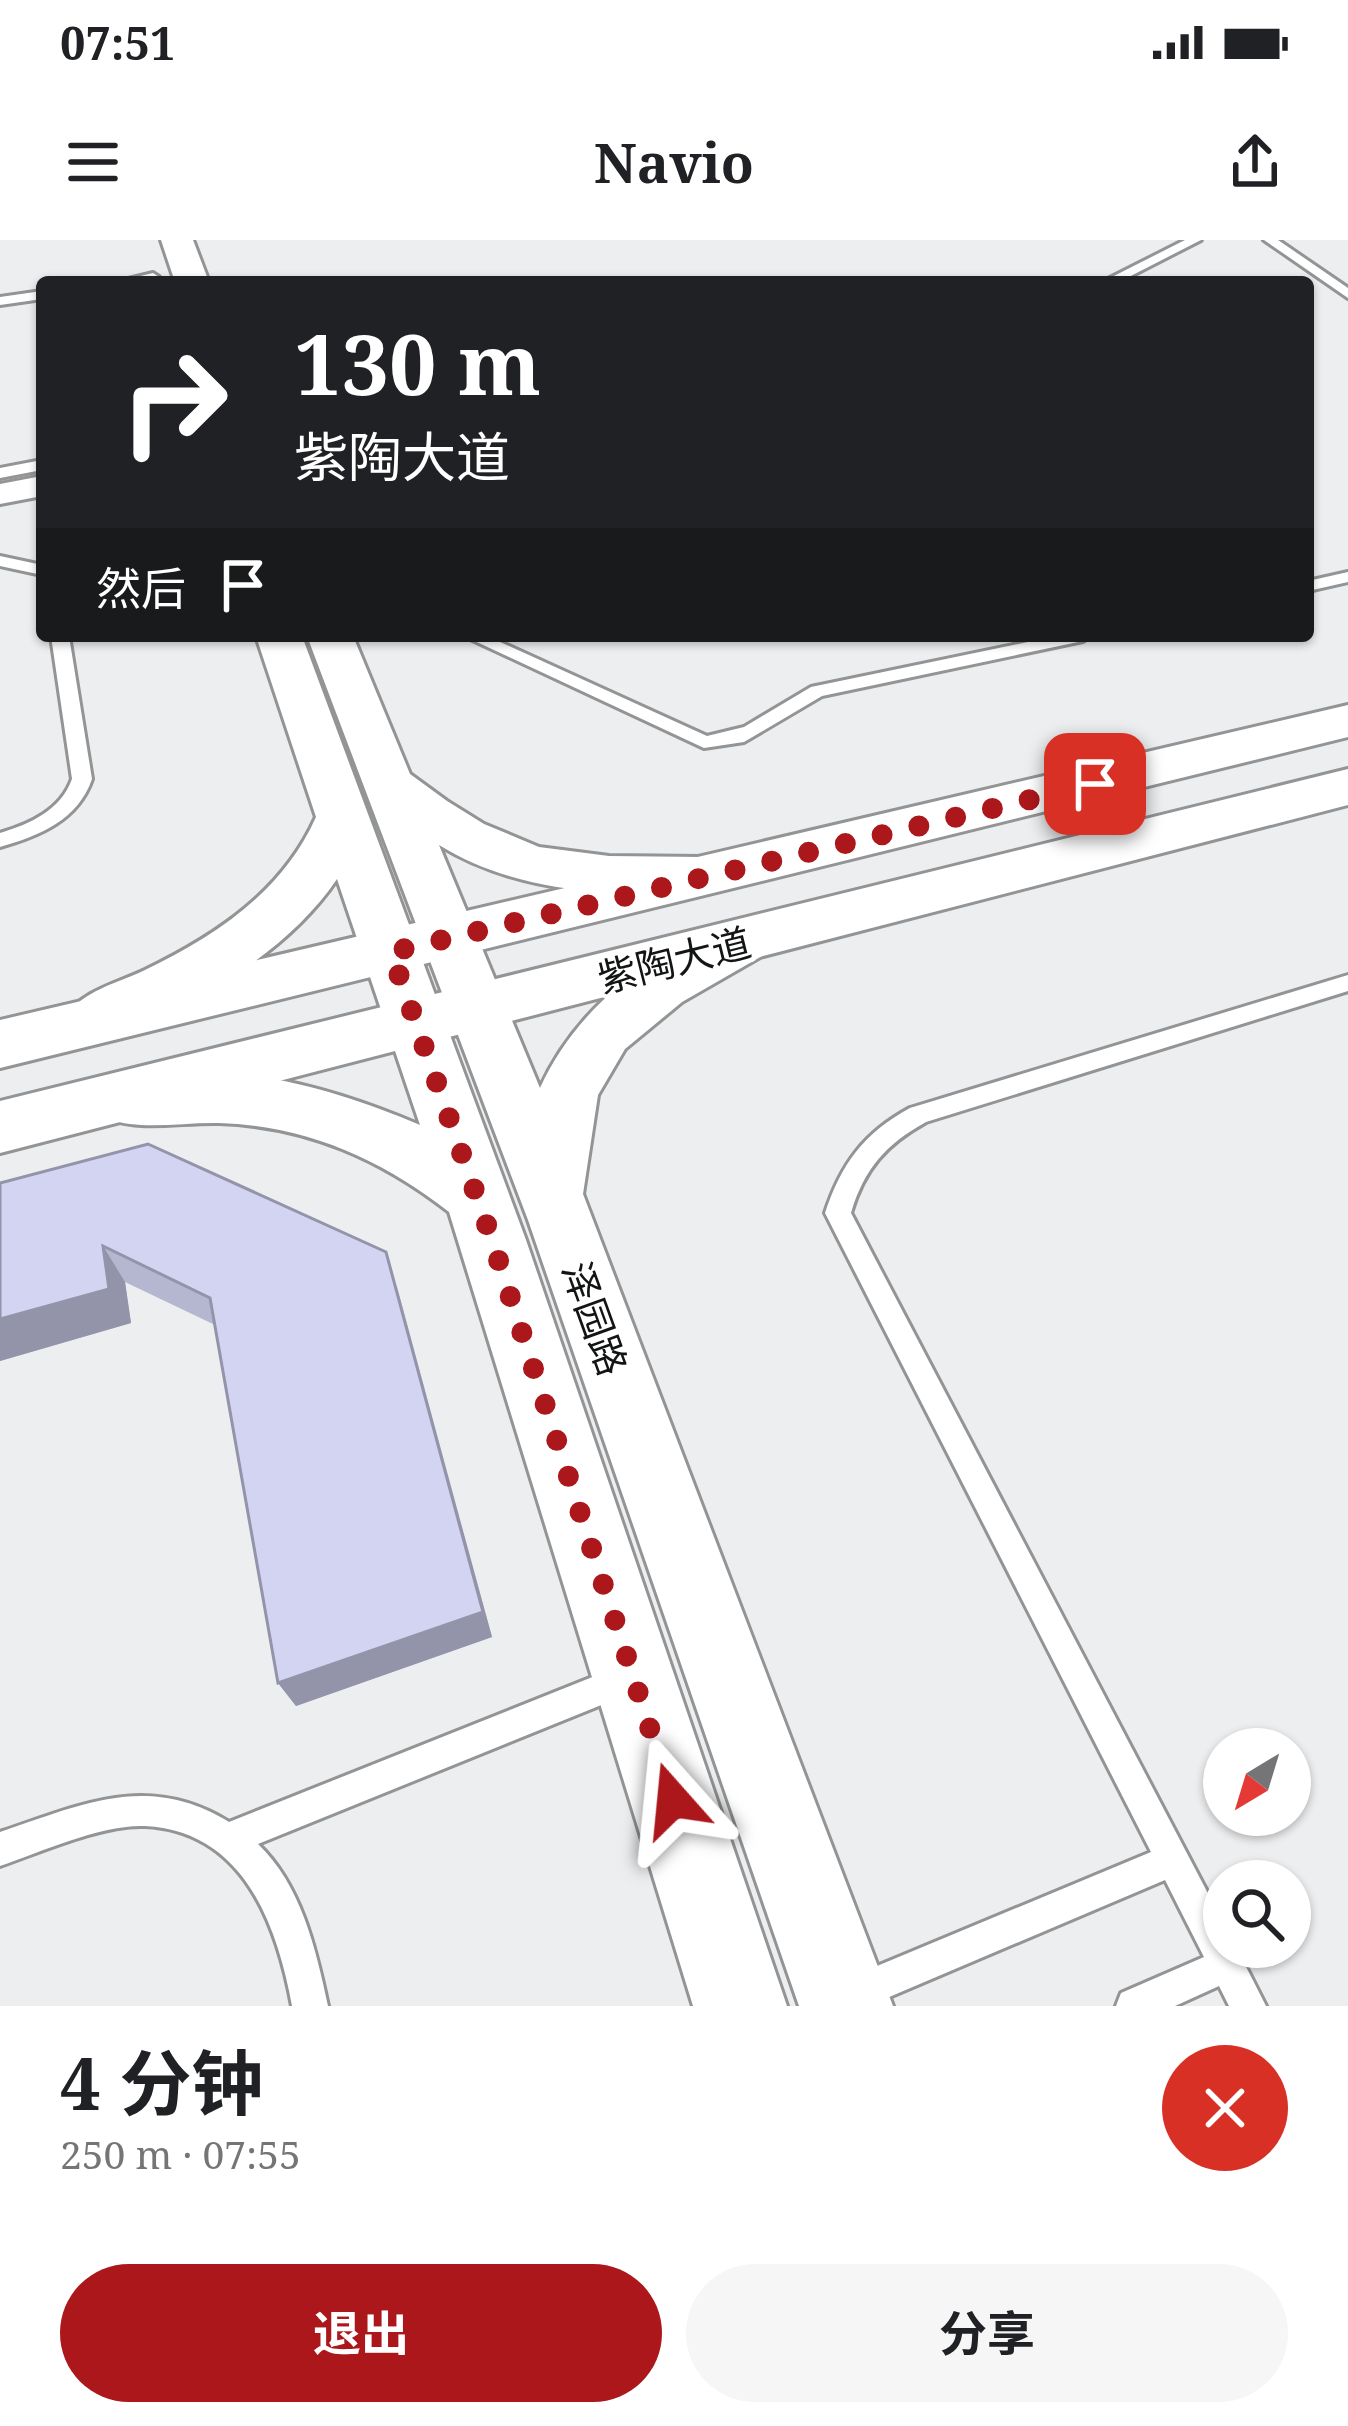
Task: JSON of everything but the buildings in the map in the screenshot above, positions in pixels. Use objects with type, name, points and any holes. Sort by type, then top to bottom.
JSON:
[{"type":"main road","name":"紫陶大道","points":[[0,1044],[1348,722]]},
{"type":"main road","name":"紫陶大道","points":[[0,1127],[1348,787]]},
{"type":"street","points":[[140,240],[144,276]]},
{"type":"street","points":[[177,240],[190,276]]},
{"type":"street","points":[[0,494],[36,487]]},
{"type":"street","name":"泽园路","points":[[325,642],[365,799],[446,1016],[553,1200],[844,2002]]},
{"type":"street","points":[[76,1026],[188,972],[266,922],[311,879],[365,799],[511,859],[577,873],[710,876]]},
{"type":"street","points":[[553,1200],[560,1106],[588,1050],[661,986],[742,942]]},
{"type":"street","name":"泽园路","points":[[446,1016],[476,1196],[740,2006]]},
{"type":"street","points":[[75,1109],[191,1098],[280,1104],[382,1133],[448,1172],[476,1196]]},
{"type":"lane","points":[[1121,276],[1195,240]]},
{"type":"lane","points":[[1270,240],[1348,294]]},
{"type":"lane","points":[[0,301],[36,296]]},
{"type":"lane","points":[[0,472],[36,466]]},
{"type":"lane","points":[[0,561],[36,569]]},
{"type":"lane","points":[[1314,585],[1348,577]]},
{"type":"lane","points":[[0,840],[47,821],[70,800],[82,779],[67,642]]},
{"type":"lane","points":[[485,642],[704,742],[725,743],[743,738],[789,703],[817,691],[1054,642]]},
{"type":"lane","points":[[1203,1918],[838,1213],[859,1158],[875,1141],[918,1115],[1348,983]]},
{"type":"lane","points":[[228,1839],[633,1677]]},
{"type":"lane","points":[[0,1849],[142,1809],[202,1823],[259,1866],[282,1901],[299,1944],[310,2006]]},
{"type":"lane","points":[[844,2002],[1173,1860]]},
{"type":"lane","points":[[1133,2006],[1220,1968]]},
{"type":"lane","points":[[1229,1968],[1248,2006]]},
{"type":"route","points":[[673,1800],[492,1240],[391,952],[1095,784]]}]
